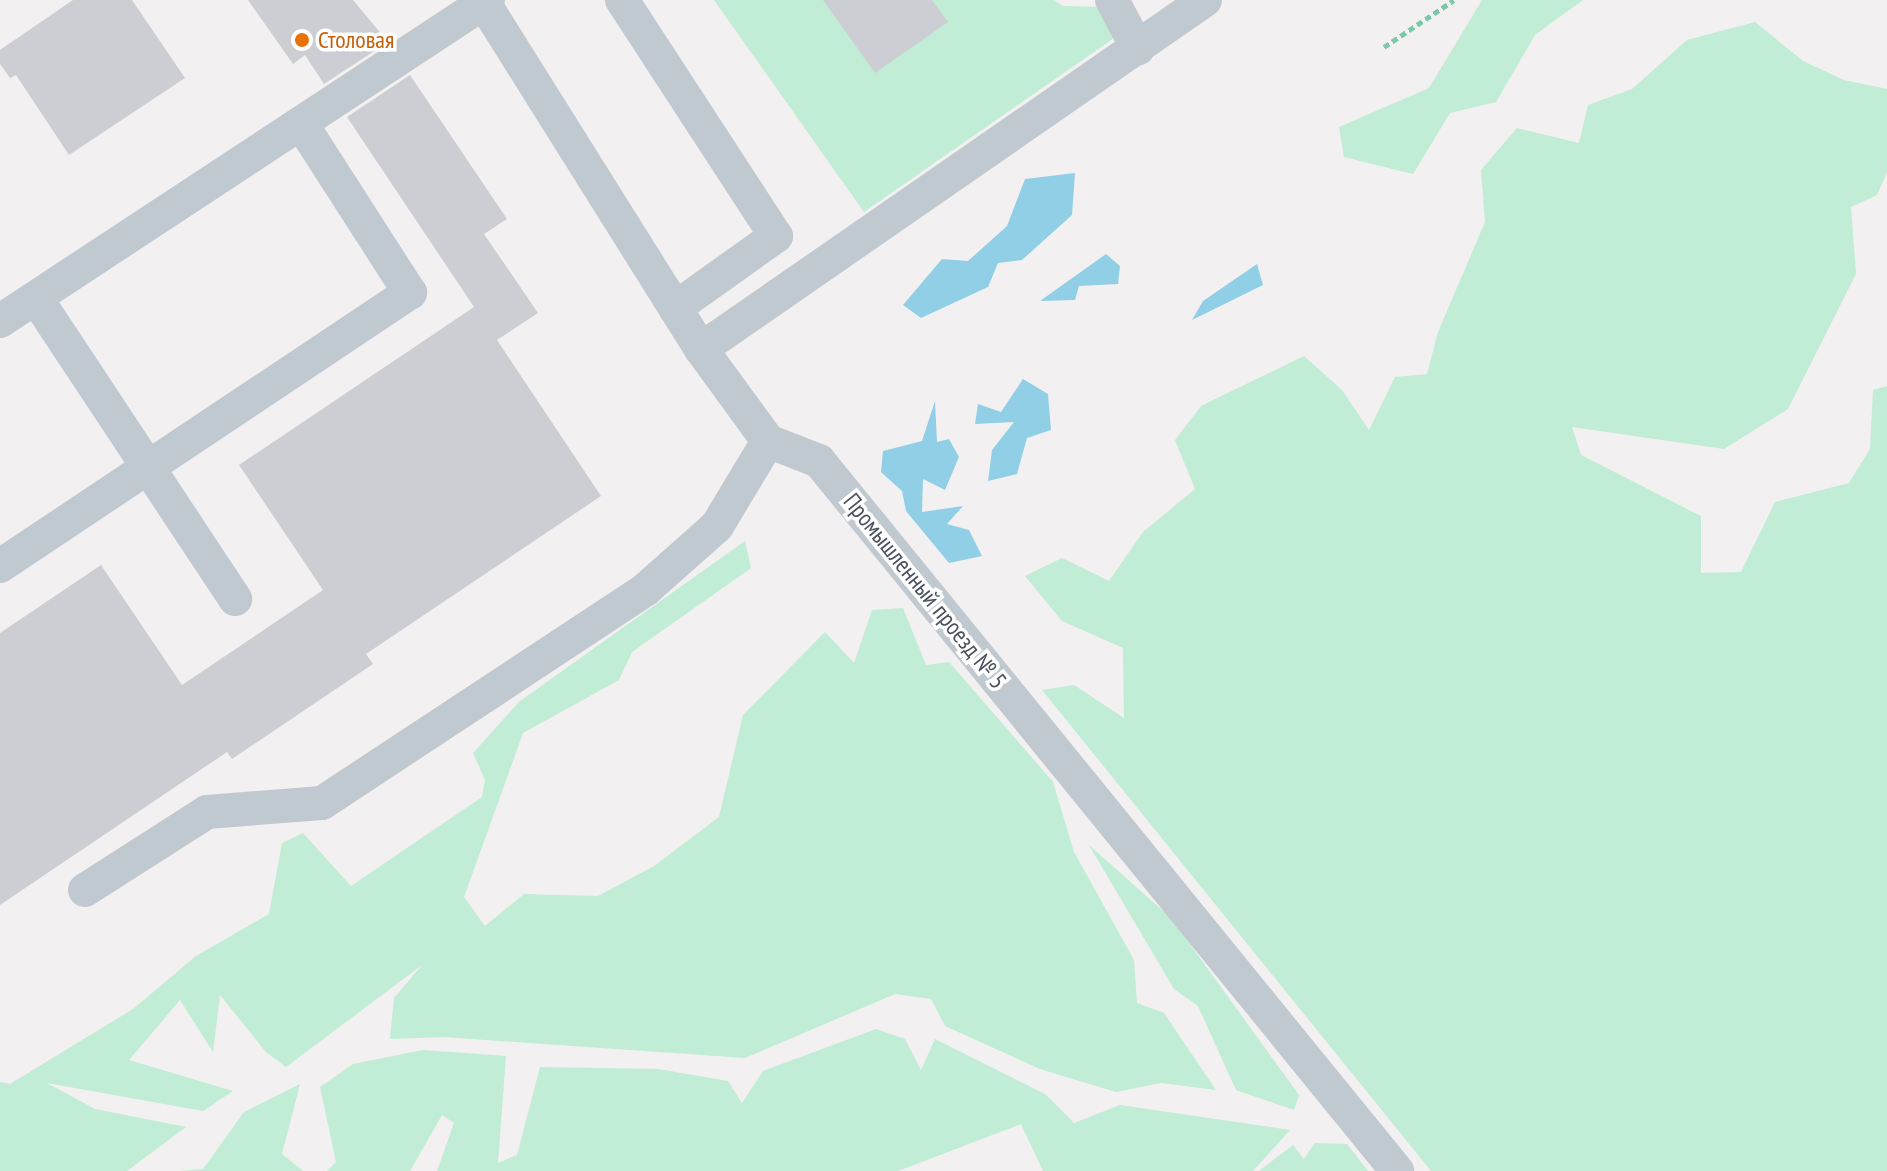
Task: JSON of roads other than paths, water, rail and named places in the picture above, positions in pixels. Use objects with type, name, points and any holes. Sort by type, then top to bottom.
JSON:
[{"type":"street","points":[[622,0],[776,236],[675,308]]},
{"type":"street","points":[[1112,0],[1138,49]]},
{"type":"street","points":[[701,349],[1205,0]]},
{"type":"street","points":[[0,321],[302,125],[484,1],[701,349],[768,441],[717,526],[646,589],[374,769],[322,803],[207,812],[85,890]]},
{"type":"street","points":[[0,566],[410,293],[302,125]]},
{"type":"street","points":[[36,298],[146,469],[235,599]]},
{"type":"street","name":"Промышленный проезд № 5","points":[[768,441],[819,461],[1397,1171]]},
{"type":"water","points":[[1075,173],[1072,215],[1022,260],[998,263],[988,287],[921,318],[903,305],[942,259],[968,261],[1007,226],[1025,179]]},
{"type":"water","points":[[1106,254],[1120,266],[1118,284],[1079,286],[1075,300],[1040,301]]},
{"type":"water","points":[[1257,264],[1263,285],[1192,320],[1203,301]]},
{"type":"water","points":[[1023,379],[1048,394],[1051,430],[1027,438],[1017,474],[988,481],[992,450],[1014,422],[975,424],[978,404],[1001,412]]},
{"type":"water","points":[[935,401],[937,442],[949,439],[959,457],[945,490],[923,479],[922,512],[963,506],[947,524],[969,530],[982,556],[949,563],[906,511],[902,491],[881,472],[883,451],[922,441]]},
{"type":"place","name":"Столовая","points":[[302,40]]}]
